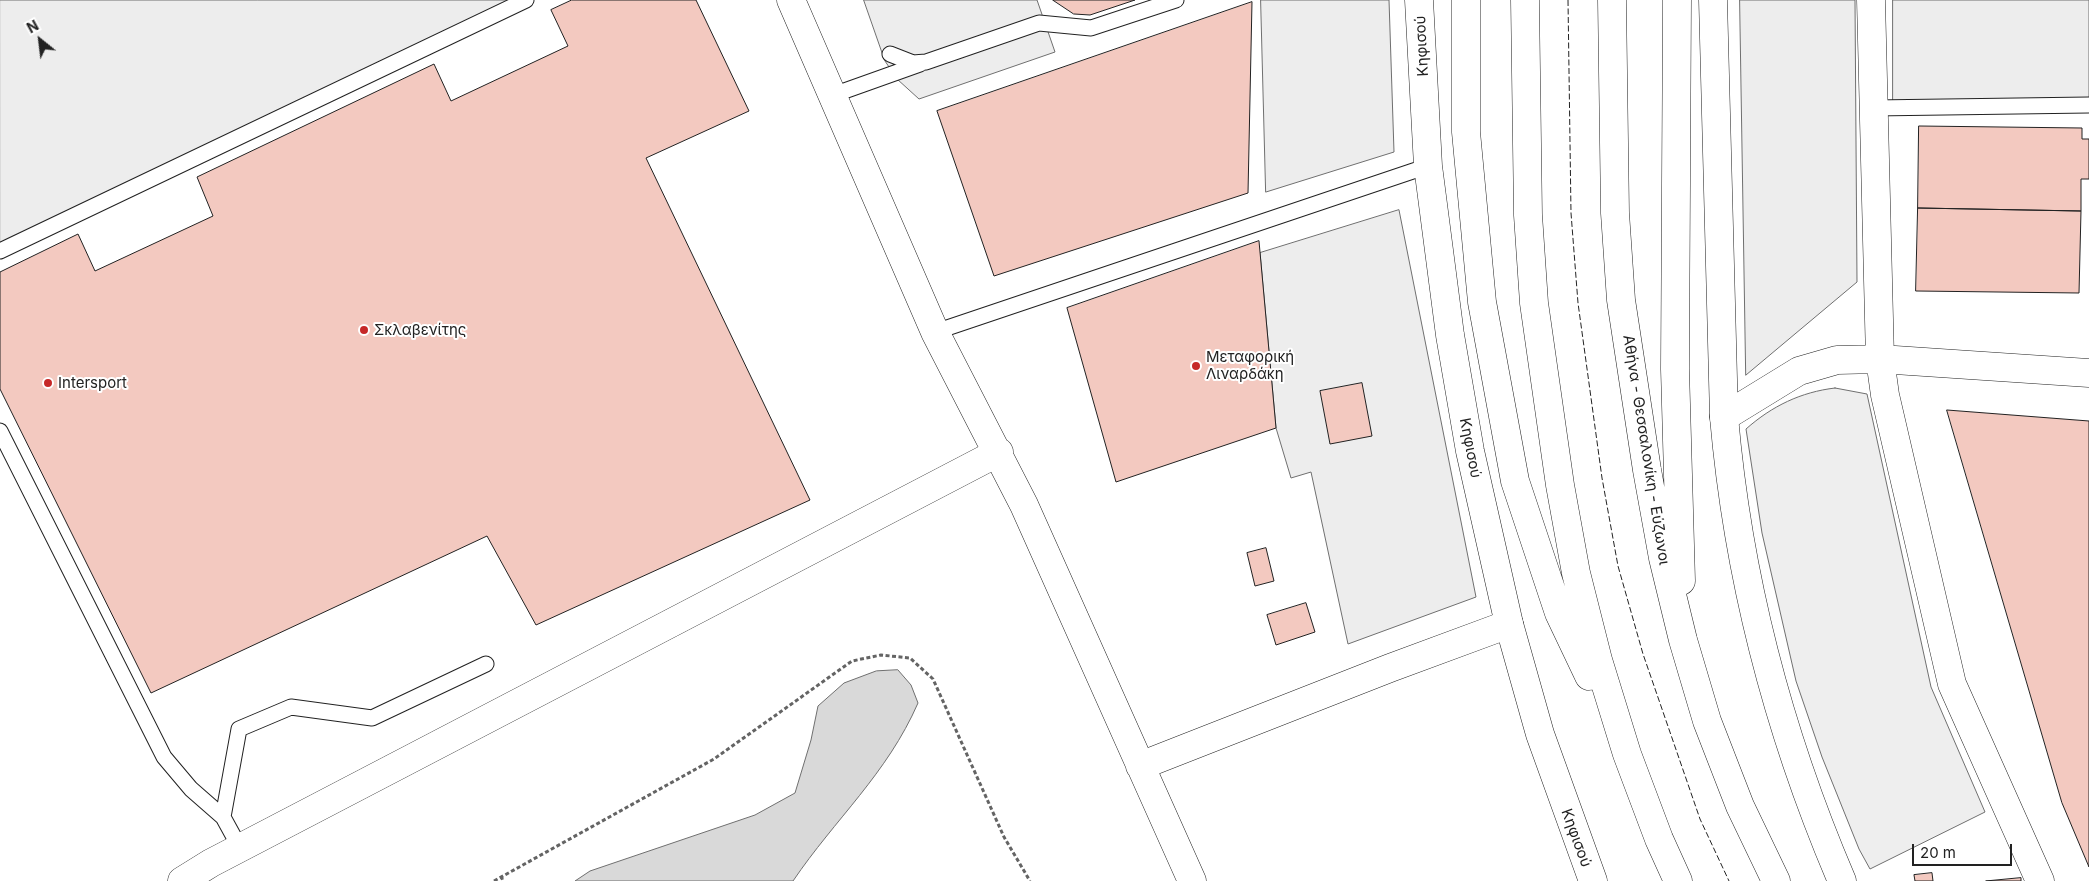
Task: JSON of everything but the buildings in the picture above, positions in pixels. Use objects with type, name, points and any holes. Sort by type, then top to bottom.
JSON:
[{"type":"main road","points":[[791,0],[935,332],[999,452],[1039,537],[1192,881]]},
{"type":"main road","name":"Κηφισού","points":[[1420,0],[1428,166],[1455,364],[1470,451],[1509,624],[1540,734],[1592,881]]},
{"type":"main road","points":[[1466,0],[1466,132],[1482,302],[1515,481],[1559,613],[1627,754]]},
{"type":"main road","points":[[1525,0],[1528,215],[1534,303],[1560,485],[1576,573],[1598,660],[1627,754],[1659,839],[1678,881]]},
{"type":"main road","name":"Αθήνα - Θεσσαλονίκη - Εύζωνοι","points":[[1612,0],[1615,213],[1621,300],[1663,558],[1683,640],[1707,721],[1740,806],[1776,881]]},
{"type":"main road","points":[[1677,0],[1675,369],[1683,640]]},
{"type":"main road","points":[[1713,0],[1724,417],[1739,532],[1749,590],[1766,662],[1799,770],[1842,881]]},
{"type":"main road","points":[[1871,0],[1880,358],[1885,395],[1952,684],[2040,881]]},
{"type":"main road","points":[[1724,417],[1783,379],[1816,364],[1837,360],[1880,358],[2089,373]]},
{"type":"main road","points":[[182,881],[240,848],[999,452]]},
{"type":"main road","points":[[1140,766],[1390,668],[1509,624]]},
{"type":"lane","points":[[0,252],[526,0]]},
{"type":"lane","points":[[833,96],[1039,23],[1091,28],[1176,0]]},
{"type":"lane","points":[[890,54],[913,63],[926,62]]},
{"type":"lane","points":[[1873,108],[2089,105]]},
{"type":"lane","points":[[935,332],[1428,166]]},
{"type":"lane","points":[[0,431],[164,756],[191,789],[223,817],[240,848]]},
{"type":"lane","points":[[223,817],[239,729],[291,707],[372,718],[486,664]]},
{"type":"path","points":[[494,881],[714,760],[852,661],[880,655],[910,658],[933,680],[1004,837],[1030,881]]},
{"type":"path","points":[[501,876],[504,881]]},
{"type":"shaded area","points":[[0,0],[515,0],[0,247]]},
{"type":"shaded area","points":[[864,0],[1037,0],[1055,52],[919,99],[897,79],[885,61]]},
{"type":"shaded area","points":[[1261,0],[1389,0],[1394,152],[1266,192]]},
{"type":"shaded area","points":[[1740,0],[1855,0],[1857,282],[1746,375]]},
{"type":"shaded area","points":[[1893,0],[2089,0],[2089,112],[1893,113]]},
{"type":"shaded area","points":[[1399,210],[1476,597],[1348,644],[1311,472],[1291,478],[1276,428],[1260,253]]},
{"type":"shaded area","points":[[1835,388],[1867,394],[1931,687],[1985,812],[1870,869],[1859,849],[1822,757],[1796,681],[1762,533],[1746,429],[1766,413],[1788,401],[1810,393]]},
{"type":"shaded area","points":[[898,670],[911,685],[918,703],[891,752],[876,774],[793,881],[575,881],[590,871],[755,815],[795,793],[811,740],[818,706],[844,683],[876,671]]},
{"type":"fence","points":[[1568,0],[1571,213],[1578,303],[1602,478],[1618,566],[1643,654],[1700,819],[1729,881]]},
{"type":"place","name":"Σκλαβενίτης","points":[[364,330]]},
{"type":"place","name":"Μεταφορική Λιναρδάκη","points":[[1196,366]]},
{"type":"place","name":"Intersport","points":[[48,383]]}]
